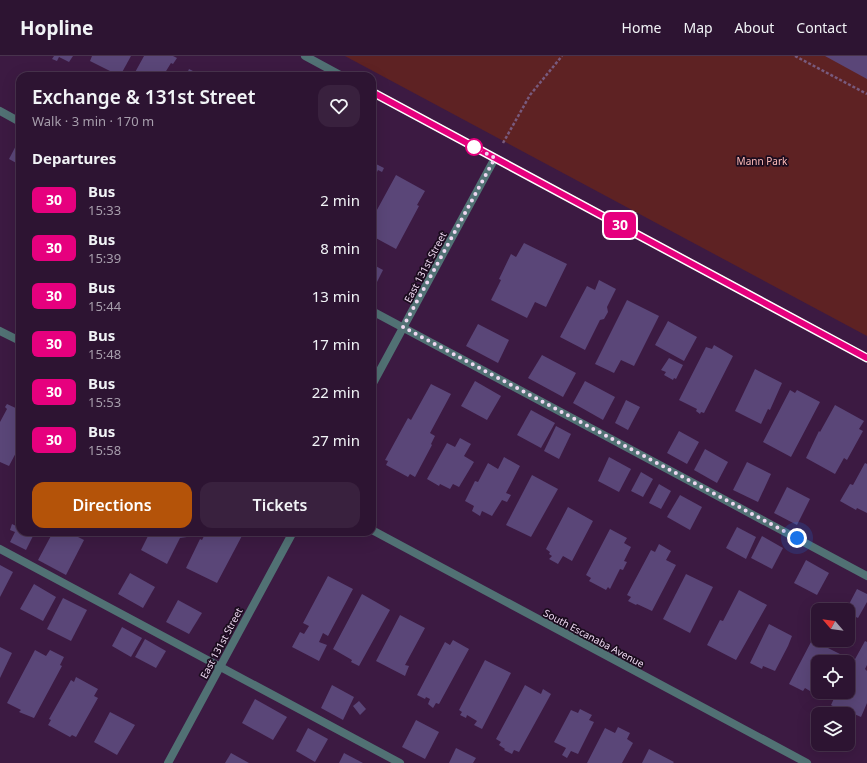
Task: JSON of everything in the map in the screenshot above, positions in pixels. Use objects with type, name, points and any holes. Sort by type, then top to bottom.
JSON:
[{"type":"street","points":[[305,56],[335,72]]},
{"type":"street","points":[[376,94],[867,358]]},
{"type":"street","points":[[0,111],[16,120]]},
{"type":"street","name":"East 131st Street","points":[[376,378],[495,158]]},
{"type":"street","points":[[376,313],[867,576]]},
{"type":"street","points":[[0,331],[16,339]]},
{"type":"street","name":"South Escanaba Avenue","points":[[376,532],[807,763]]},
{"type":"street","name":"East 131st Street","points":[[168,763],[290,536]]},
{"type":"street","points":[[0,549],[400,763]]},
{"type":"path","points":[[495,158],[530,94],[562,56]]},
{"type":"path","points":[[795,56],[867,94]]},
{"type":"green space","name":"Mann Park","points":[[345,56],[867,56],[867,336],[376,72]]},
{"type":"building","points":[[54,56],[73,56],[69,62],[59,57],[57,61],[52,59]]},
{"type":"building","points":[[92,56],[131,56],[122,72],[112,72],[90,61]]},
{"type":"building","points":[[144,56],[173,56],[177,58],[173,64],[171,63],[165,72],[135,72]]},
{"type":"building","points":[[825,56],[867,56],[867,79]]},
{"type":"building","points":[[189,69],[195,72],[188,72]]},
{"type":"building","points":[[16,146],[16,163],[9,159]]},
{"type":"building","points":[[376,164],[384,168],[382,172],[378,170],[376,174]]},
{"type":"building","points":[[396,175],[425,191],[417,205],[419,206],[396,249],[376,238],[376,212]]},
{"type":"building","points":[[524,243],[567,264],[546,307],[535,302],[527,318],[491,300],[511,254],[516,257]]},
{"type":"building","points":[[376,266],[383,270],[376,284]]},
{"type":"building","points":[[599,280],[616,289],[607,307],[608,312],[604,319],[600,320],[585,350],[560,337],[587,286],[595,290]]},
{"type":"building","points":[[627,300],[659,316],[634,366],[621,360],[614,373],[595,364]]},
{"type":"building","points":[[668,321],[697,337],[684,361],[655,345]]},
{"type":"building","points":[[478,324],[509,340],[498,363],[466,346]]},
{"type":"building","points":[[714,345],[733,356],[704,413],[701,412],[700,414],[696,411],[697,409],[679,400],[706,347],[712,349]]},
{"type":"building","points":[[542,355],[576,373],[563,397],[528,378]]},
{"type":"building","points":[[669,358],[683,365],[676,379],[674,378],[673,380],[664,375],[666,372],[661,370]]},
{"type":"building","points":[[755,369],[782,383],[770,410],[768,409],[761,424],[735,411]]},
{"type":"building","points":[[475,381],[501,396],[487,420],[461,406]]},
{"type":"building","points":[[585,381],[615,397],[603,420],[573,403]]},
{"type":"building","points":[[431,384],[451,394],[430,433],[435,436],[431,444],[432,445],[415,477],[410,474],[408,477],[386,465],[388,461],[385,460],[408,418],[411,420]]},
{"type":"building","points":[[790,390],[795,393],[797,390],[820,402],[791,457],[763,442]]},
{"type":"building","points":[[626,400],[640,407],[628,430],[615,423]]},
{"type":"building","points":[[7,404],[16,408],[16,453],[9,466],[0,462],[0,422],[7,409],[5,407]]},
{"type":"building","points":[[835,405],[864,421],[859,429],[863,431],[847,460],[844,458],[835,474],[806,458],[819,431],[820,432]]},
{"type":"building","points":[[531,410],[555,423],[541,448],[517,435]]},
{"type":"building","points":[[556,426],[571,434],[559,459],[544,451]]},
{"type":"building","points":[[679,431],[699,442],[687,464],[667,453]]},
{"type":"building","points":[[460,438],[471,444],[464,456],[474,462],[459,487],[453,484],[450,489],[440,484],[439,486],[427,479],[447,443],[455,447]]},
{"type":"building","points":[[705,449],[728,462],[717,483],[694,470]]},
{"type":"building","points":[[504,457],[520,466],[506,493],[511,495],[507,502],[502,500],[492,516],[482,511],[480,516],[472,511],[474,506],[465,501],[475,481],[478,482],[488,463],[498,469]]},
{"type":"building","points":[[609,457],[631,469],[619,492],[598,481]]},
{"type":"building","points":[[747,462],[771,474],[758,502],[733,490]]},
{"type":"building","points":[[865,463],[867,464],[867,513],[857,508],[856,510],[840,501],[850,484],[853,485]]},
{"type":"building","points":[[641,472],[653,479],[643,497],[631,491]]},
{"type":"building","points":[[532,475],[558,489],[531,537],[506,525]]},
{"type":"building","points":[[659,484],[671,491],[661,509],[649,503]]},
{"type":"building","points":[[787,487],[810,499],[797,525],[774,513]]},
{"type":"building","points":[[680,495],[702,507],[690,530],[667,517]]},
{"type":"building","points":[[568,507],[593,521],[572,561],[563,556],[558,564],[549,559],[552,556],[546,549]]},
{"type":"building","points":[[12,524],[16,526],[16,536],[33,536],[26,550],[10,542],[15,532],[10,530]]},
{"type":"building","points":[[737,527],[756,537],[746,559],[726,548]]},
{"type":"building","points":[[610,529],[627,538],[624,543],[631,547],[624,561],[627,562],[623,570],[620,569],[610,589],[608,587],[606,590],[589,581],[591,578],[586,575]]},
{"type":"building","points":[[51,536],[76,536],[84,540],[66,575],[38,560]]},
{"type":"building","points":[[148,536],[187,536],[180,538],[167,564],[141,550]]},
{"type":"building","points":[[204,536],[242,536],[217,583],[186,568],[200,539],[202,540]]},
{"type":"building","points":[[762,536],[783,548],[772,569],[751,558]]},
{"type":"building","points":[[659,544],[671,551],[666,560],[676,565],[652,611],[628,601],[631,597],[627,595],[651,550],[655,552]]},
{"type":"building","points":[[806,560],[829,573],[817,595],[794,583]]},
{"type":"building","points":[[0,565],[13,572],[0,597]]},
{"type":"building","points":[[130,573],[155,587],[143,608],[118,594]]},
{"type":"building","points":[[686,574],[713,587],[690,633],[663,619]]},
{"type":"building","points":[[328,576],[353,589],[328,636],[323,633],[319,642],[327,645],[319,661],[292,647],[300,632],[304,634],[309,626],[303,623]]},
{"type":"building","points":[[34,584],[56,597],[43,621],[20,609]]},
{"type":"building","points":[[857,589],[867,594],[867,602],[858,618],[855,616],[855,603],[850,603]]},
{"type":"building","points":[[739,590],[767,605],[736,660],[707,645],[720,620],[723,621]]},
{"type":"building","points":[[362,594],[390,610],[359,666],[333,649]]},
{"type":"building","points":[[63,598],[87,610],[71,641],[47,629]]},
{"type":"building","points":[[178,600],[202,613],[189,634],[166,622]]},
{"type":"building","points":[[400,615],[425,628],[405,665],[409,666],[405,676],[376,661]]},
{"type":"building","points":[[769,624],[792,636],[775,671],[763,666],[762,669],[750,663]]},
{"type":"building","points":[[122,627],[142,638],[131,657],[112,646]]},
{"type":"building","points":[[145,639],[166,651],[156,668],[135,657]]},
{"type":"building","points":[[453,640],[469,649],[439,704],[436,703],[433,708],[428,704],[430,699],[426,697],[425,699],[417,695],[445,642],[450,645]]},
{"type":"building","points":[[865,641],[867,642],[867,665],[865,669],[867,671],[867,703],[861,717],[855,714],[855,707],[834,707],[831,705],[834,699],[855,699],[855,659]]},
{"type":"building","points":[[811,642],[811,647],[826,647],[842,655],[811,655],[810,691],[805,688],[803,691],[789,684]]},
{"type":"building","points":[[0,647],[12,653],[0,678]]},
{"type":"building","points":[[35,650],[46,656],[50,650],[64,657],[60,665],[62,666],[34,718],[19,712],[21,710],[7,703]]},
{"type":"building","points":[[485,660],[511,673],[482,729],[474,725],[477,721],[467,715],[466,718],[460,715],[462,712],[459,710]]},
{"type":"building","points":[[76,677],[98,689],[94,696],[98,698],[76,737],[72,735],[70,737],[48,725],[51,720],[49,719],[71,680],[74,682]]},
{"type":"building","points":[[332,685],[354,697],[343,720],[321,708]]},
{"type":"building","points":[[525,685],[541,694],[543,689],[551,694],[519,752],[514,750],[512,754],[504,750],[505,749],[499,745],[501,742],[496,739]]},
{"type":"building","points":[[255,699],[287,717],[273,740],[242,723]]},
{"type":"building","points":[[359,701],[366,709],[360,715],[353,706]]},
{"type":"building","points":[[580,709],[592,715],[589,720],[594,722],[578,754],[571,751],[567,758],[562,755],[566,748],[554,742],[571,710],[578,713]]},
{"type":"building","points":[[110,712],[135,725],[117,755],[94,742]]},
{"type":"building","points":[[416,720],[439,732],[425,759],[402,747]]},
{"type":"building","points":[[618,727],[630,733],[627,739],[633,743],[622,763],[587,763],[605,728],[615,733]]},
{"type":"building","points":[[308,728],[328,739],[315,762],[296,751]]},
{"type":"building","points":[[456,748],[476,758],[473,763],[449,763]]},
{"type":"building","points":[[649,749],[674,762],[642,763]]},
{"type":"building","points":[[231,753],[249,763],[225,763]]},
{"type":"building","points":[[344,753],[363,763],[339,763]]},
{"type":"bus line","name":"30","points":[[376,94],[867,358]]},
{"type":"route","points":[[474,147],[495,158],[403,327],[797,538]]}]
